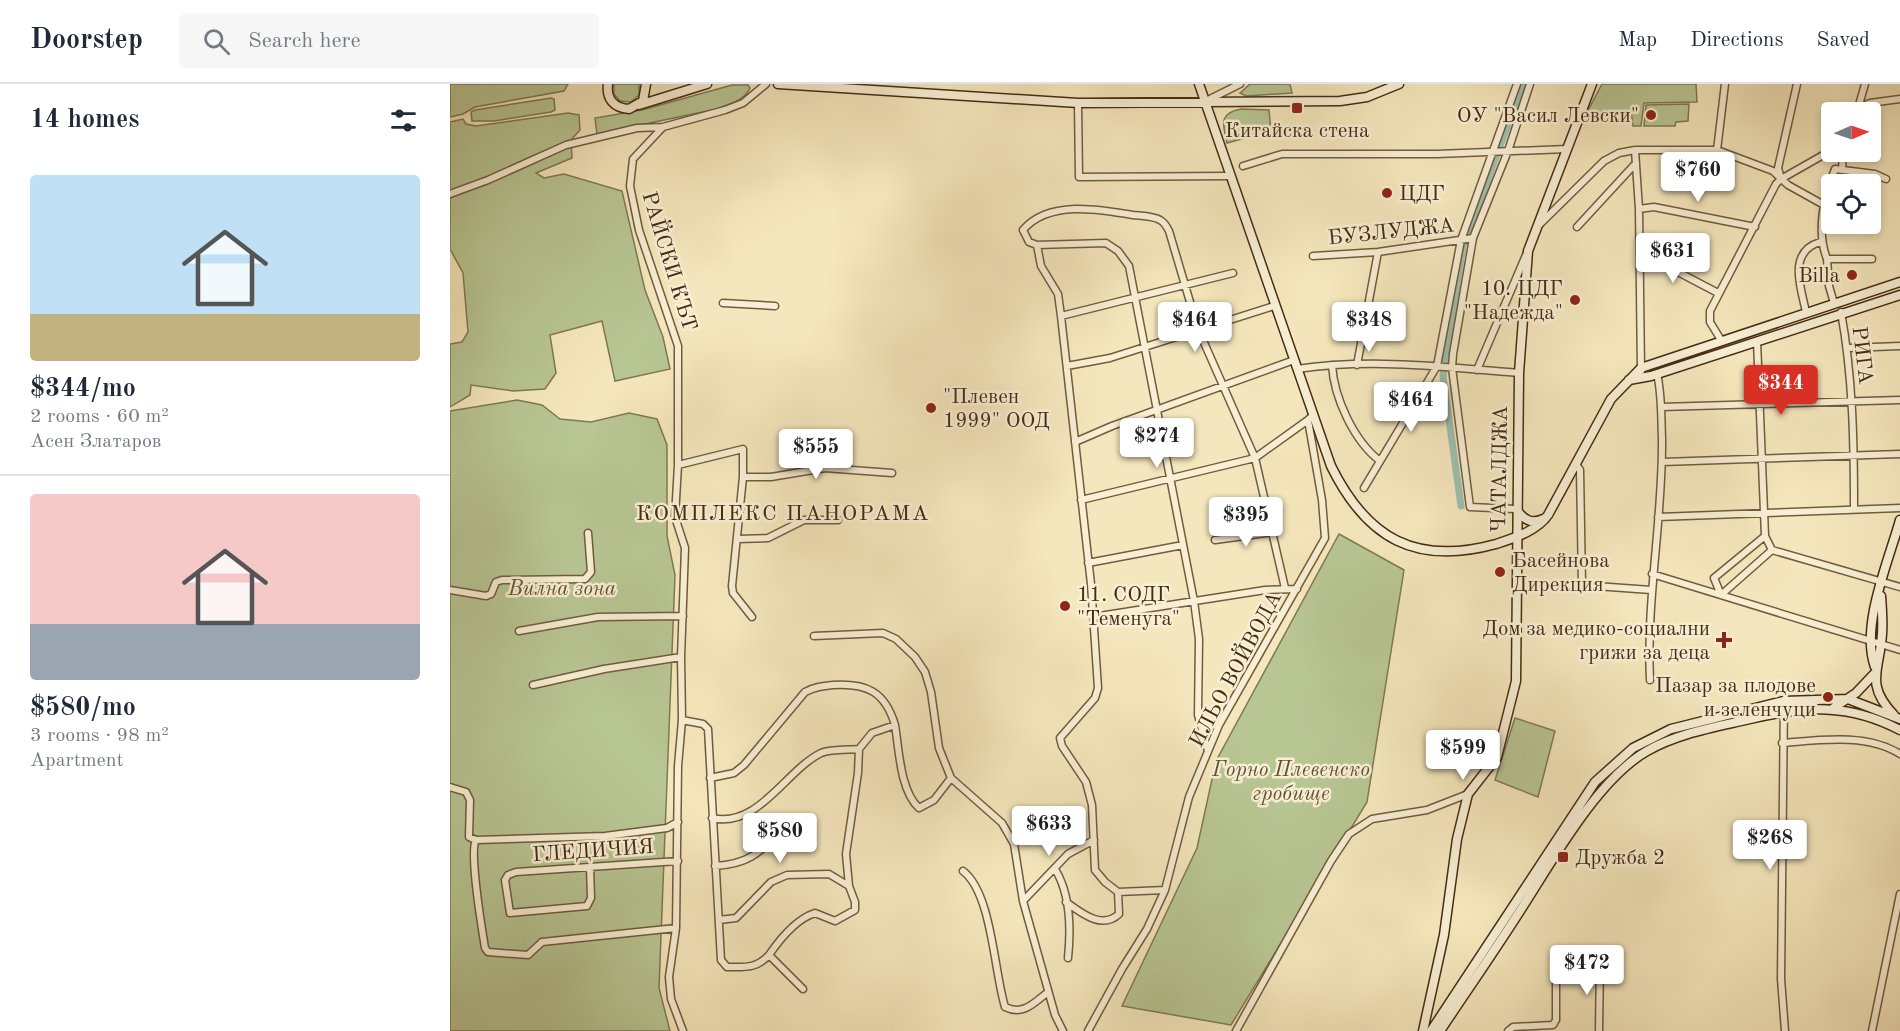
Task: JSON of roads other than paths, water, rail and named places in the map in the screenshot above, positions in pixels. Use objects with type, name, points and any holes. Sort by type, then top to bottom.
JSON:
[{"type":"street","points":[[608,84],[610,100],[618,107],[629,109],[707,84]]},
{"type":"street","points":[[639,106],[646,96],[646,84]]},
{"type":"street","points":[[450,194],[488,180],[566,145],[637,128],[663,127],[734,107],[766,84]]},
{"type":"street","points":[[778,84],[1078,103],[1355,100],[1399,84]]},
{"type":"street","points":[[1199,84],[1295,364],[1310,418],[1331,466],[1346,494],[1364,517],[1392,540],[1413,548],[1446,553],[1475,549],[1516,537],[1538,526],[1548,515],[1611,399],[1641,368],[1900,282]]},
{"type":"street","points":[[1205,101],[1240,84]]},
{"type":"street","points":[[1517,84],[1467,240],[1445,367],[1470,507],[1516,509],[1523,518],[1531,521],[1540,520],[1548,515]]},
{"type":"street","points":[[1364,488],[1445,367],[1467,240],[1506,151],[1530,84]]},
{"type":"street","name":"ЧАТАЛДЖА","points":[[1477,370],[1528,251],[1592,84]]},
{"type":"street","points":[[1718,150],[1725,84]]},
{"type":"street","points":[[1781,179],[1778,168],[1797,84]]},
{"type":"street","points":[[1860,102],[1865,84]]},
{"type":"street","points":[[1878,102],[1900,99]]},
{"type":"street","points":[[1078,103],[1079,177],[1229,176]]},
{"type":"street","name":"РАЙСКИ КЪТ","points":[[663,127],[633,159],[630,186],[639,230],[678,346],[678,465],[675,517],[685,548],[678,861],[675,928],[669,977],[671,999],[682,1031]]},
{"type":"street","points":[[1243,166],[1282,154],[1437,154],[1567,149]]},
{"type":"street","points":[[1635,150],[1640,209],[1642,378]]},
{"type":"street","points":[[1537,228],[1604,161],[1619,153],[1635,150],[1718,150],[1773,171],[1781,179],[1821,203]]},
{"type":"street","points":[[1721,340],[1710,322],[1710,311],[1776,184],[1821,156]]},
{"type":"street","points":[[1842,162],[1842,170]]},
{"type":"street","points":[[1576,227],[1636,163]]},
{"type":"street","points":[[1833,174],[1835,169],[1875,174],[1886,179]]},
{"type":"street","points":[[1640,209],[1654,207],[1755,227]]},
{"type":"street","points":[[1208,751],[1198,715],[1199,639],[1194,601],[1129,266],[1118,251],[1106,243],[1037,245],[1029,242],[1023,230],[1033,221],[1054,212],[1076,209],[1160,220],[1169,231],[1183,285],[1198,329],[1254,458],[1274,532],[1285,588]]},
{"type":"street","points":[[1822,234],[1820,242],[1827,259],[1829,286],[1834,303]]},
{"type":"street","name":"БУЗЛУДЖА","points":[[1313,256],[1378,252],[1467,240]]},
{"type":"street","points":[[1806,312],[1798,264],[1802,255],[1820,242]]},
{"type":"street","points":[[1037,245],[1041,266],[1058,294],[1088,563],[1098,688],[1095,699],[1060,738],[1062,746],[1086,782],[1094,840],[1095,870],[1118,892],[1165,890]]},
{"type":"street","name":"ЧАТАЛДЖА","points":[[1423,1031],[1444,935],[1457,839],[1468,794],[1497,757],[1516,681],[1519,373],[1528,251]]},
{"type":"street","points":[[1357,365],[1378,252]]},
{"type":"street","points":[[1640,252],[1718,293]]},
{"type":"street","points":[[1827,259],[1872,259]]},
{"type":"street","points":[[1061,316],[1233,273]]},
{"type":"street","points":[[1629,380],[1657,374],[1841,312],[1900,295]]},
{"type":"street","points":[[723,303],[775,306]]},
{"type":"street","points":[[1067,366],[1110,358],[1274,306]]},
{"type":"street","name":"РИГА","points":[[1841,312],[1848,348],[1852,402],[1854,509]]},
{"type":"street","points":[[1756,340],[1765,537],[1772,550],[1882,584],[1900,587]]},
{"type":"street","points":[[1848,348],[1900,346]]},
{"type":"street","points":[[1701,347],[1705,358]]},
{"type":"street","points":[[1075,442],[1156,410],[1295,364],[1445,367],[1519,373]]},
{"type":"street","points":[[1332,365],[1333,384],[1339,401],[1368,450],[1380,461]]},
{"type":"street","points":[[1650,680],[1648,644],[1662,462],[1661,407],[1657,374]]},
{"type":"street","points":[[1661,407],[1900,399]]},
{"type":"street","points":[[1081,500],[1254,458],[1310,418]]},
{"type":"street","name":"ИЛЬО ВОЙВОДА","points":[[1088,1031],[1147,929],[1165,890],[1190,797],[1219,725],[1325,538],[1310,418]]},
{"type":"street","points":[[678,465],[743,449],[743,477],[733,593],[752,617]]},
{"type":"street","points":[[1662,462],[1900,454]]},
{"type":"street","points":[[1576,464],[1580,470],[1582,585],[1651,590]]},
{"type":"street","points":[[743,477],[771,477],[825,468],[892,473]]},
{"type":"street","points":[[1658,517],[1900,508]]},
{"type":"street","points":[[738,539],[768,538],[804,520],[838,520]]},
{"type":"street","points":[[1898,719],[1882,701],[1871,657],[1871,642],[1874,610],[1900,520]]},
{"type":"street","points":[[1215,540],[1274,532]]},
{"type":"street","points":[[450,590],[486,596],[491,594],[496,582],[502,580],[585,579],[591,572],[588,533]]},
{"type":"street","points":[[1721,595],[1714,578],[1765,537]]},
{"type":"street","points":[[1088,563],[1183,545]]},
{"type":"street","points":[[1721,595],[1772,550]]},
{"type":"street","points":[[1652,574],[1900,650]]},
{"type":"street","points":[[1832,709],[1869,682],[1875,670],[1881,644],[1882,584]]},
{"type":"street","points":[[1093,617],[1285,588],[1297,589]]},
{"type":"street","points":[[519,631],[598,617],[683,616]]},
{"type":"street","points":[[814,636],[883,633],[896,639],[915,657],[925,672],[931,692],[939,748],[951,778],[1002,823],[1014,844],[1023,902],[1048,992],[1062,1031]]},
{"type":"street","points":[[533,685],[604,669],[681,657]]},
{"type":"street","points":[[710,778],[734,773],[744,765],[805,692],[814,687],[853,684],[875,693],[890,708],[896,725],[912,802],[919,808],[934,800],[951,778]]},
{"type":"street","points":[[1431,1031],[1584,797],[1607,769],[1633,748],[1663,732],[1784,701],[1848,699],[1898,719]]},
{"type":"street","points":[[1784,701],[1780,980],[1785,1031]]},
{"type":"street","points":[[1440,1031],[1590,808],[1629,764],[1646,752],[1671,740],[1803,708],[1832,709],[1873,719],[1900,730]]},
{"type":"street","points":[[682,720],[703,724],[708,729],[723,965],[753,967],[761,967],[792,927],[806,916],[815,913],[835,921],[848,916],[855,910],[855,902],[849,886],[846,854],[858,773],[859,749],[872,733],[883,727],[896,725]]},
{"type":"street","points":[[1782,743],[1867,740],[1888,746],[1900,754]]},
{"type":"street","points":[[712,818],[744,813],[770,798],[801,766],[823,752],[859,749]]},
{"type":"street","points":[[450,787],[466,792],[470,800],[469,837],[476,840],[604,836],[667,828],[678,822]]},
{"type":"street","points":[[1236,1031],[1325,871],[1349,834],[1372,819],[1427,810],[1468,794]]},
{"type":"street","points":[[715,866],[736,865],[748,861],[782,830]]},
{"type":"street","points":[[476,840],[472,846],[474,867],[485,948],[488,952],[528,955],[542,942],[675,928]]},
{"type":"street","points":[[1023,902],[1068,854],[1094,840]]},
{"type":"street","name":"ГЛЕДИЧИЯ","points":[[590,867],[591,898],[587,906],[515,914],[509,910],[505,880],[511,873],[590,867],[678,861]]},
{"type":"street","points":[[1055,869],[1060,878],[1071,930],[1068,958]]},
{"type":"street","points":[[963,871],[972,879],[982,906],[1005,1007],[1013,1011],[1023,1011],[1048,992]]},
{"type":"street","points":[[719,920],[736,918],[771,882],[787,875],[829,874],[849,886]]},
{"type":"street","points":[[1066,902],[1089,918],[1113,920],[1119,914],[1118,892]]},
{"type":"street","points":[[1872,1031],[1900,894]]},
{"type":"street","points":[[769,955],[803,989]]},
{"type":"street","points":[[1508,1031],[1513,1027],[1553,1025],[1556,1020],[1556,972],[1560,965],[1600,961],[1599,1031]]},
{"type":"waterway","points":[[1461,506],[1443,376],[1445,360],[1463,246],[1523,84]]},
{"type":"place","name":"Китайска стена","points":[[1297,108]]},
{"type":"place","name":"ОУ \"Васил Левски\"","points":[[1651,115]]},
{"type":"place","name":"ЦДГ","points":[[1387,193]]},
{"type":"place","name":"Billa","points":[[1852,275]]},
{"type":"place","name":"10. ЦДГ \"Надежда\"","points":[[1575,300]]},
{"type":"place","name":"\"Плевен 1999\" ООД","points":[[931,408]]},
{"type":"place","name":"Басейнова Дирекция","points":[[1500,572]]},
{"type":"place","name":"11. СОДГ \"Теменуга\"","points":[[1065,606]]},
{"type":"place","name":"Дом за медико-социални грижи за деца","points":[[1724,640]]},
{"type":"place","name":"Пазар за плодове и зеленчуци","points":[[1828,697]]},
{"type":"place","name":"Дружба 2","points":[[1563,857]]},
{"type":"district","name":"КОМПЛЕКС ПАНОРАМА","points":[[783,512]]},
{"type":"park label","name":"Вилна зона","points":[[562,588]]},
{"type":"park label","name":"Горно Плевенско гробище","points":[[1291,781]]}]
